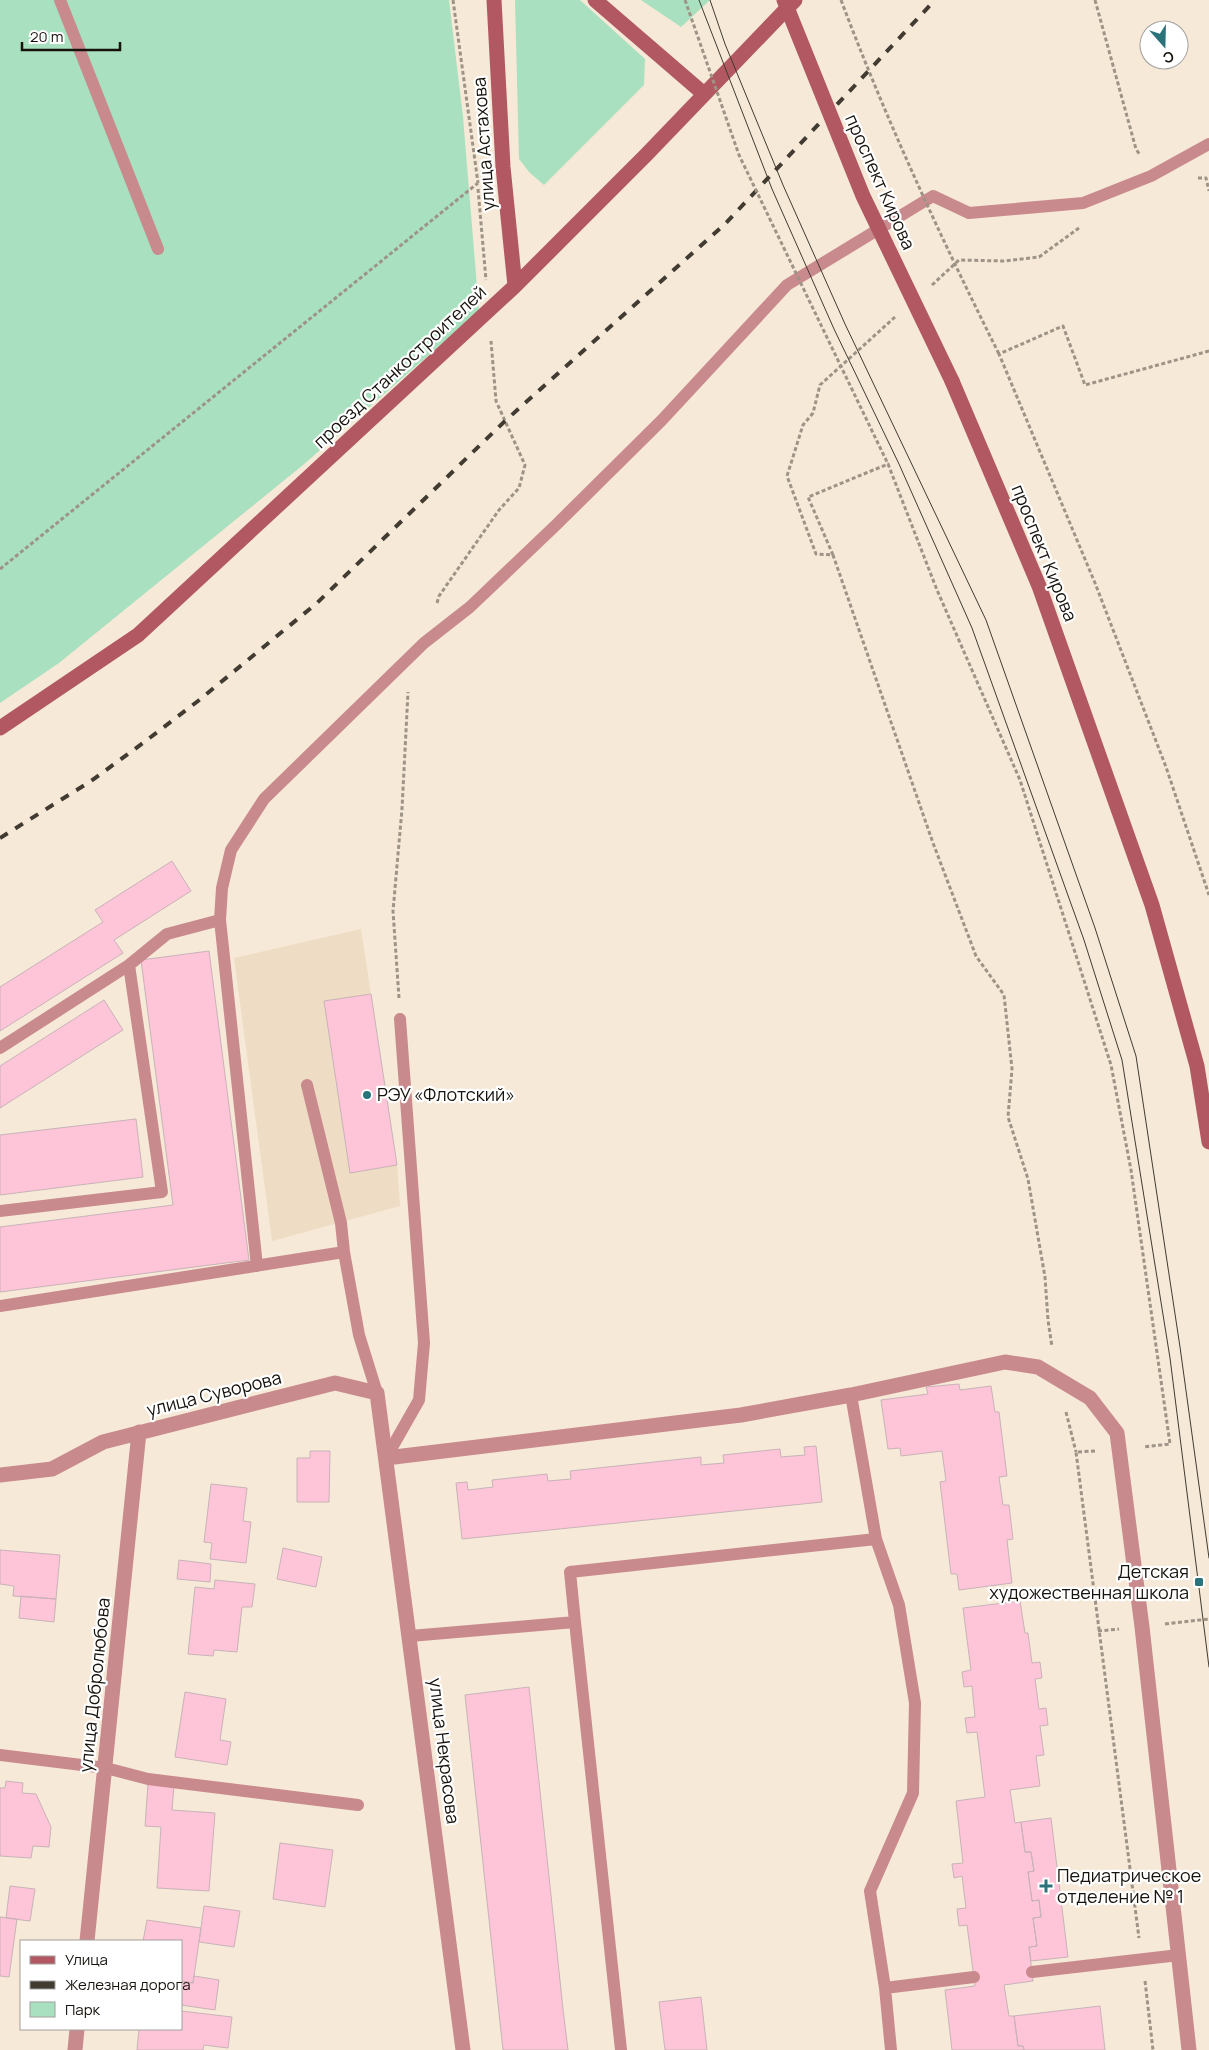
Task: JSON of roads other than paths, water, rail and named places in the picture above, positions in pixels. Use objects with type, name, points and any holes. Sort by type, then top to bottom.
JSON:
[{"type":"main road","name":"улица Астахова","points":[[494,0],[503,167],[515,286]]},
{"type":"main road","points":[[595,0],[704,94]]},
{"type":"main road","name":"проспект Кирова","points":[[784,0],[863,196],[952,381],[1039,586],[1152,905],[1197,1066],[1209,1142]]},
{"type":"main road","name":"проезд Станкостроителей","points":[[0,728],[138,635],[515,286],[795,0]]},
{"type":"street","points":[[377,1394],[386,1458],[741,1415],[851,1395],[1005,1362],[1038,1367],[1090,1398],[1117,1433],[1120,1449],[1143,1636],[1189,2050]]},
{"type":"street","name":"улица Суворова","points":[[0,1475],[52,1469],[103,1442],[335,1383],[377,1394]]},
{"type":"street","name":"улица Добролюбова","points":[[87,1940],[140,1432]]},
{"type":"street","name":"улица Некрасова","points":[[386,1458],[463,2050]]},
{"type":"street","points":[[75,2050],[77,2030]]},
{"type":"lane","points":[[60,0],[158,249]]},
{"type":"lane","points":[[257,1266],[220,920],[222,888],[230,850],[264,799],[424,643],[470,607],[556,525],[662,420],[787,285],[933,196],[969,213],[1083,203],[1151,176],[1209,144]]},
{"type":"lane","points":[[0,1048],[129,965],[167,934],[220,920]]},
{"type":"lane","points":[[0,1211],[162,1192],[129,965]]},
{"type":"lane","points":[[386,1458],[419,1400],[424,1343],[400,1018]]},
{"type":"lane","points":[[308,1085],[341,1223],[344,1252],[359,1335],[377,1394]]},
{"type":"lane","points":[[0,1306],[344,1252]]},
{"type":"lane","points":[[851,1395],[876,1539],[899,1605],[915,1703],[913,1793],[870,1891],[891,2050]]},
{"type":"lane","points":[[621,2050],[570,1572],[876,1539]]},
{"type":"lane","points":[[410,1636],[575,1622]]},
{"type":"lane","points":[[0,1755],[106,1768],[148,1779],[358,1805]]},
{"type":"lane","points":[[1032,1972],[1179,1955]]},
{"type":"lane","points":[[884,1988],[974,1977]]},
{"type":"tram line","points":[[699,0],[772,189],[834,329],[899,464],[972,628],[1084,940],[1122,1060],[1170,1358],[1209,1667]]},
{"type":"tram line","points":[[710,0],[725,44],[783,185],[845,324],[986,620],[1095,928],[1136,1056],[1180,1347],[1209,1558]]},
{"type":"railway","points":[[0,838],[91,781],[143,743],[198,701],[317,603],[505,421],[725,224],[935,0]]},
{"type":"place","name":"РЭУ «Флотский»","points":[[367,1095]]},
{"type":"place","name":"Детская художественная школа","points":[[1199,1582]]},
{"type":"place","name":"Педиатрическое отделение № 1","points":[[1046,1886]]}]
